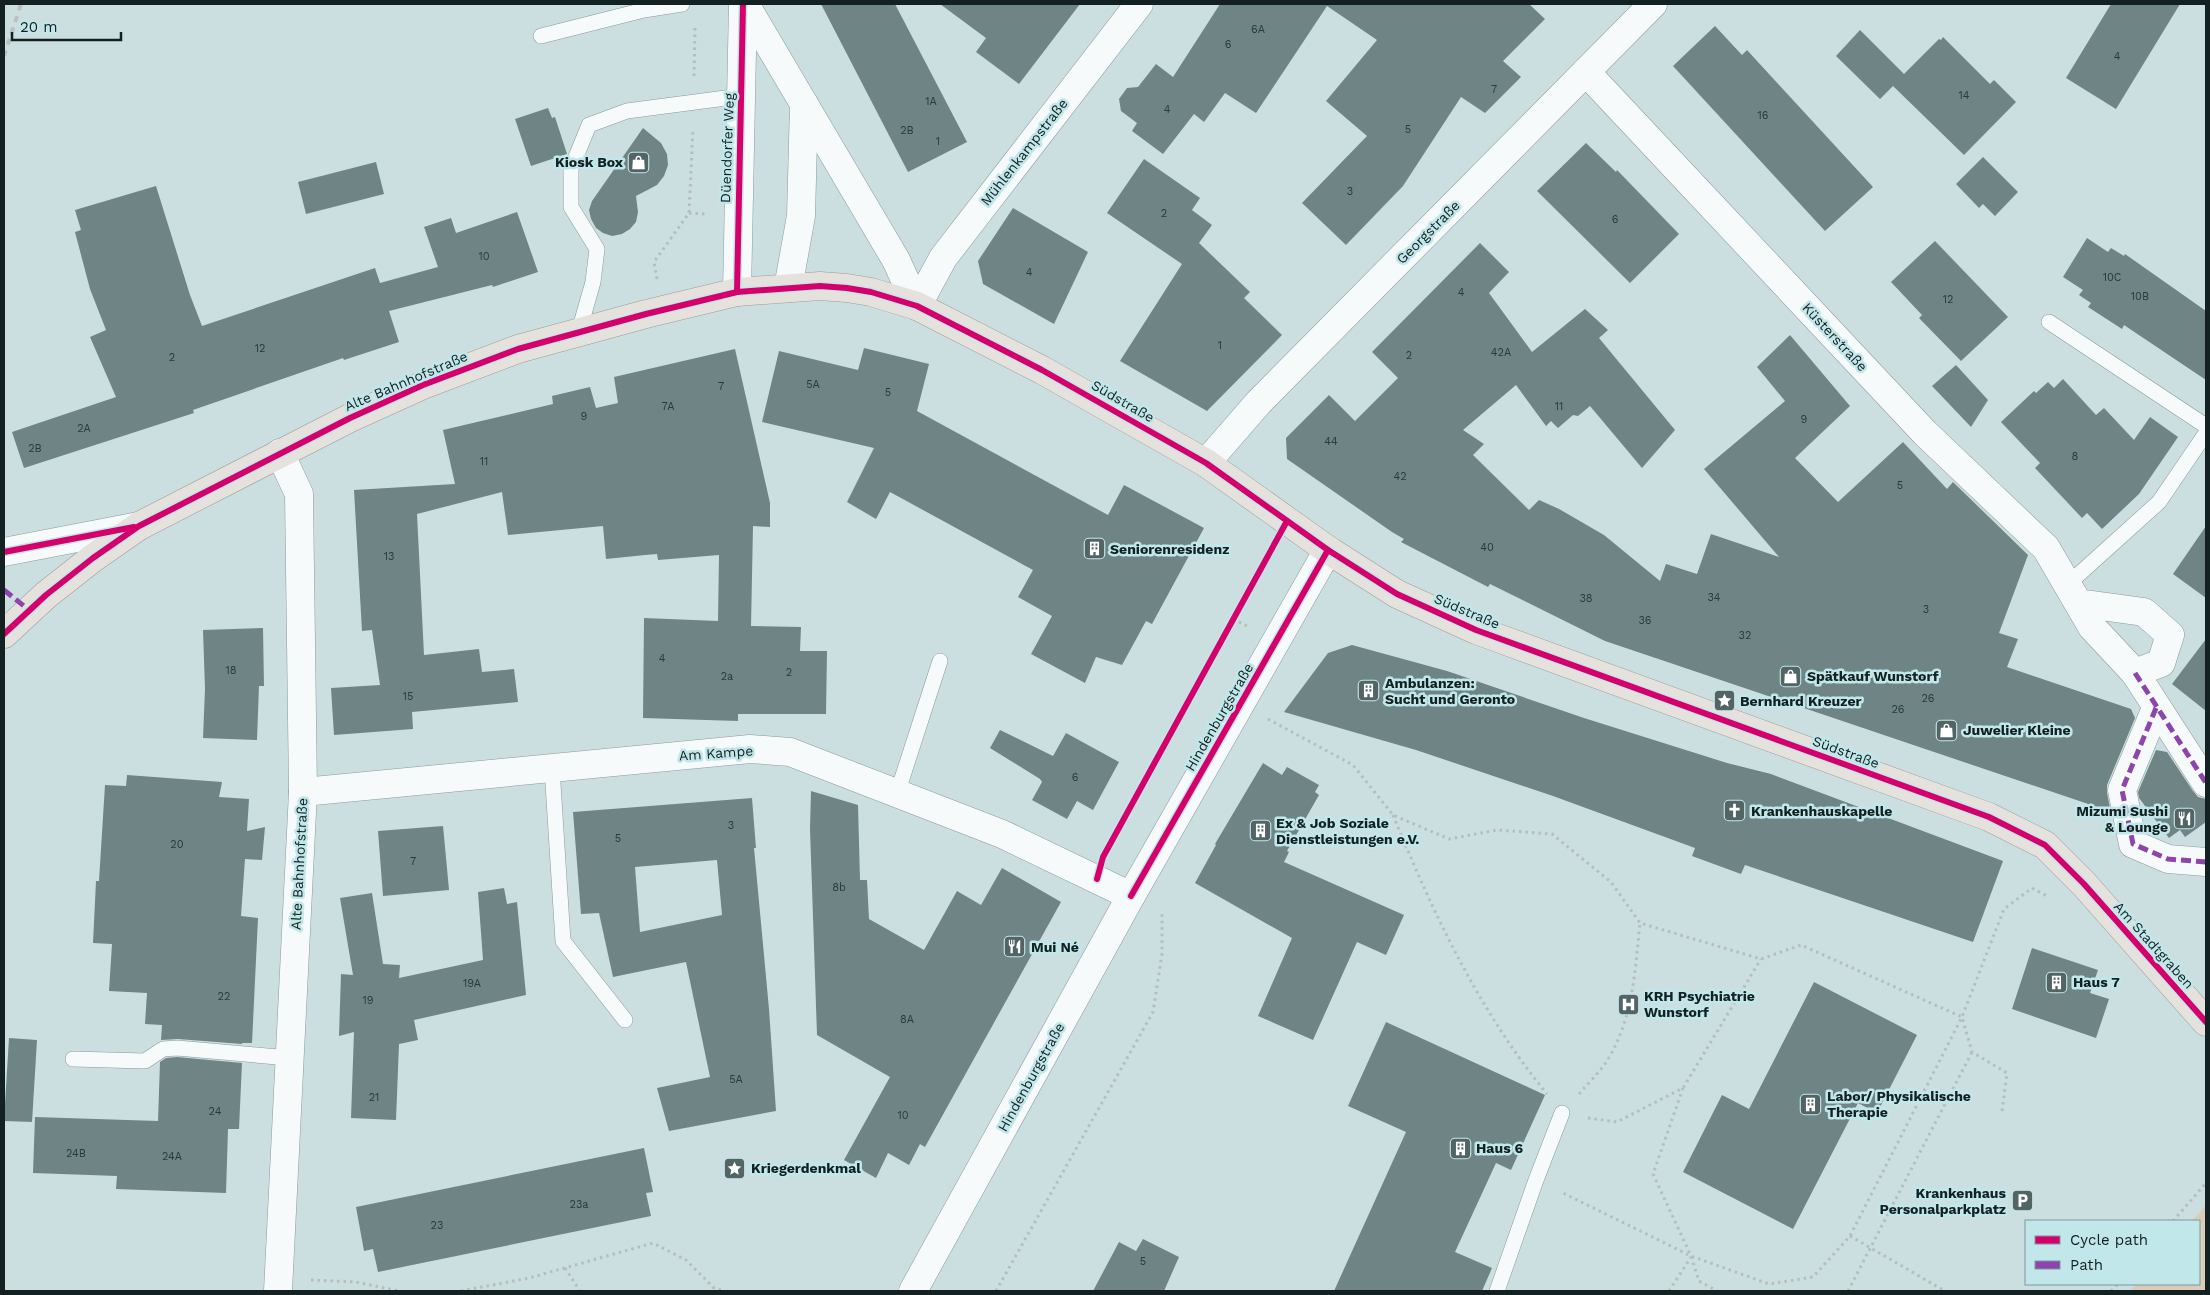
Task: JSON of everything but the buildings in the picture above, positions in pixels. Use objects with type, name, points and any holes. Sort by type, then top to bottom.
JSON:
[{"type":"main road","name":"Alte Bahnhofstraße","points":[[4,634],[46,595],[93,558],[139,526],[280,452],[424,385],[518,349],[579,331],[737,292],[788,288],[847,288],[871,292]]},
{"type":"main road","name":"Südstraße","points":[[871,292],[917,306],[1042,370],[1206,463],[1328,550],[1398,594],[1476,630],[1989,818],[2045,845],[2084,884]]},
{"type":"main road","name":"Am Stadtgraben","points":[[2084,884],[2206,1022]]},
{"type":"street","name":"Düendorfer Weg","points":[[737,292],[744,4]]},
{"type":"street","name":"Düendorfer Weg","points":[[744,4],[891,251],[917,306]]},
{"type":"street","name":"Mühlenkampstraße","points":[[917,306],[943,258],[1139,4]]},
{"type":"street","name":"Georgstraße","points":[[1206,463],[1259,402],[1653,4]]},
{"type":"street","name":"Küsterstraße","points":[[1586,72],[1925,433],[2046,548],[2092,627],[2135,673],[2206,783]]},
{"type":"street","points":[[788,288],[801,216],[804,104]]},
{"type":"street","name":"Alte Bahnhofstraße","points":[[278,1285],[303,792],[299,494],[280,452]]},
{"type":"street","points":[[4,552],[139,526]]},
{"type":"street","name":"Hindenburgstraße","points":[[913,1291],[1131,896],[1328,550]]},
{"type":"street","points":[[2073,594],[2144,612],[2170,635],[2161,662],[2135,673]]},
{"type":"street","points":[[2156,708],[2122,790],[2133,844],[2168,859],[2206,862]]},
{"type":"street","name":"Am Kampe","points":[[303,792],[750,749],[790,752],[1002,834],[1131,896]]},
{"type":"lane","points":[[541,36],[643,7],[682,4]]},
{"type":"lane","points":[[579,331],[593,282],[597,249],[571,208],[571,169],[589,125],[627,111],[741,96]]},
{"type":"lane","points":[[2049,322],[2206,426]]},
{"type":"lane","points":[[2073,594],[2159,502],[2206,433]]},
{"type":"lane","points":[[897,794],[940,661]]},
{"type":"lane","points":[[552,768],[563,941],[625,1020]]},
{"type":"lane","points":[[73,1059],[145,1061],[163,1049],[177,1048],[289,1058]]},
{"type":"lane","points":[[1497,1291],[1562,1113]]},
{"type":"path","points":[[662,310],[654,262],[689,213],[695,24]]},
{"type":"path","points":[[1242,704],[1353,765],[1393,815],[1423,889],[1474,985],[1524,1066],[1562,1113],[1617,1122],[1683,1088]]},
{"type":"path","points":[[1393,815],[1449,839],[1497,830],[1552,834],[1611,882],[1640,923],[1761,959],[1801,946],[1962,1017]]},
{"type":"path","points":[[1536,1180],[1691,1256],[1769,1284],[1813,1277],[1850,1236],[1962,1017],[2004,909],[2032,888],[2061,904],[2084,884]]},
{"type":"path","points":[[996,1291],[1153,1012],[1162,954],[1162,911],[1131,896]]},
{"type":"path","points":[[1562,1113],[1606,1063],[1622,1032],[1632,995],[1640,923]]},
{"type":"path","points":[[1717,1291],[1699,1281],[1691,1256],[1653,1174],[1683,1088],[1761,959]]},
{"type":"path","points":[[1962,1017],[1972,1052],[2008,1074],[2002,1111]]},
{"type":"path","points":[[1848,1291],[1972,1052]]},
{"type":"path","points":[[2174,1220],[2206,1183]]},
{"type":"path","points":[[1850,1236],[1945,1291]]},
{"type":"path","points":[[461,1291],[529,1278],[653,1243],[686,1260],[714,1288],[725,1291]]},
{"type":"path","points":[[1669,1291],[1691,1256]]},
{"type":"path","points":[[565,1268],[580,1291]]},
{"type":"path","points":[[278,1285],[356,1282],[399,1291]]},
{"type":"shaded area","points":[[2206,1205],[2206,1291],[2130,1291],[2135,1285],[2200,1285],[2200,1220],[2193,1220]]},
{"type":"railway","points":[[4,56],[21,4]]},
{"type":"marked path","points":[[4,590],[29,610]]},
{"type":"marked path","points":[[2135,673],[2206,783]]},
{"type":"marked path","points":[[2156,708],[2122,790],[2133,844],[2168,859],[2206,862]]},
{"type":"cycle path","points":[[737,292],[743,4]]},
{"type":"cycle path","points":[[4,634],[46,595],[93,558],[139,526],[350,418],[423,385],[518,349],[646,314],[737,292],[820,286],[871,292],[917,306],[1042,370],[1206,463],[1328,550],[1397,594],[1476,630],[1989,817],[2045,845],[2084,884],[2206,1022]]},
{"type":"cycle path","points":[[1097,879],[1103,857],[1287,521]]},
{"type":"cycle path","points":[[4,552],[134,527]]},
{"type":"cycle path","points":[[1131,896],[1328,550]]},
{"type":"place","name":"Kiosk Box","points":[[639,162]]},
{"type":"place","name":"Seniorenresidenz","points":[[1094,549]]},
{"type":"place","name":"Spätkauf Wunstorf","points":[[1791,676]]},
{"type":"place","name":"Ambulanzen: Sucht und Geronto","points":[[1369,691]]},
{"type":"place","name":"Bernhard Kreuzer","points":[[1724,701]]},
{"type":"place","name":"Juwelier Kleine","points":[[1947,730]]},
{"type":"place","name":"Krankenhauskapelle","points":[[1735,811]]},
{"type":"place","name":"Mizumi Sushi & Lounge","points":[[2184,819]]},
{"type":"place","name":"Ex & Job Soziale Dienstleistungen e.V.","points":[[1260,831]]},
{"type":"place","name":"Mui Né","points":[[1015,947]]},
{"type":"place","name":"Haus 7","points":[[2057,982]]},
{"type":"place","name":"KRH Psychiatrie Wunstorf","points":[[1628,1004]]},
{"type":"place","name":"Labor/ Physikalische Therapie","points":[[1811,1104]]},
{"type":"place","name":"Haus 6","points":[[1460,1148]]},
{"type":"place","name":"Kriegerdenkmal","points":[[735,1168]]},
{"type":"place","name":"Krankenhaus Personalparkplatz","points":[[2022,1201]]}]
